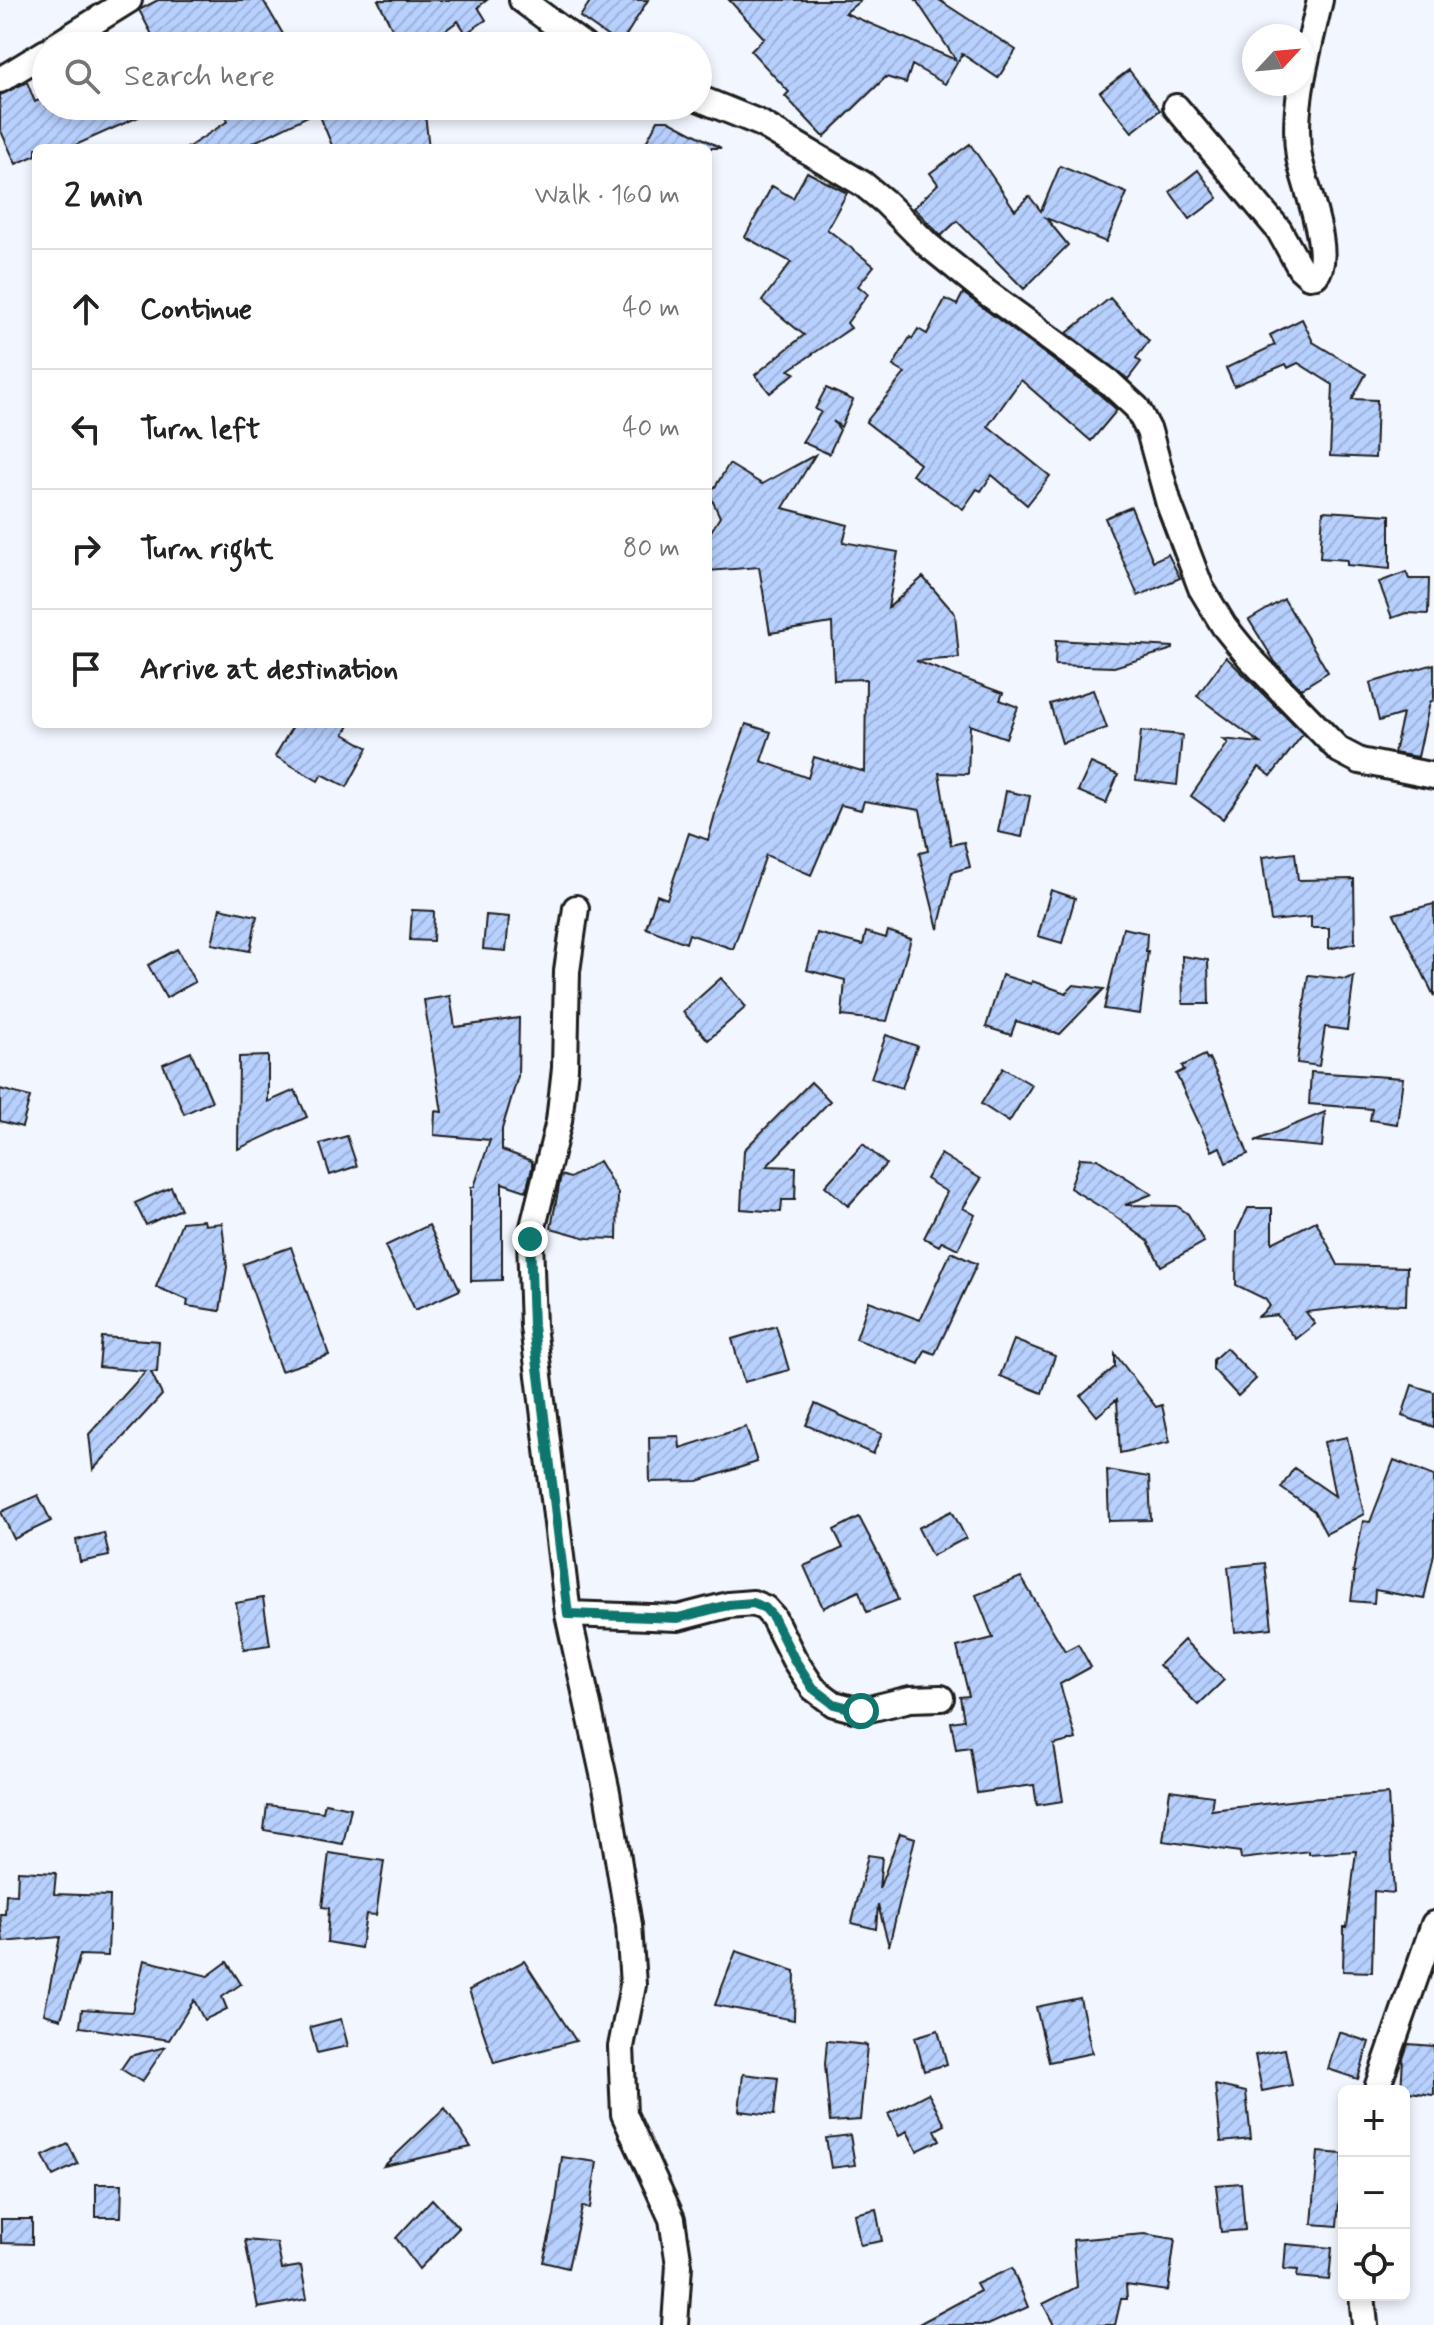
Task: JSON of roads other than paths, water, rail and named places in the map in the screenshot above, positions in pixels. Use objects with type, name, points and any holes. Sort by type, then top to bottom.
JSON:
[{"type":"street","points":[[78,32],[129,0]]},
{"type":"street","points":[[522,0],[565,32]]},
{"type":"street","points":[[1176,107],[1279,230],[1300,268],[1309,276],[1316,275],[1322,269],[1323,245],[1299,155],[1298,117],[1306,61],[1320,0]]},
{"type":"street","points":[[0,80],[32,61]]},
{"type":"street","points":[[712,104],[760,123],[863,184],[928,245],[986,292],[1109,382],[1137,408],[1149,431],[1169,504],[1201,588],[1232,637],[1339,750],[1360,761],[1434,776]]},
{"type":"street","points":[[576,908],[567,971],[565,1068],[559,1121],[530,1239],[533,1326],[568,1614],[607,1792],[629,1925],[633,1985],[621,2047],[624,2114],[672,2219],[679,2265],[675,2325]]},
{"type":"street","points":[[568,1614],[678,1618],[728,1605],[753,1603],[765,1608],[773,1617],[813,1688],[834,1704],[861,1711],[910,1699],[941,1698]]},
{"type":"street","points":[[1378,2085],[1434,1924]]},
{"type":"street","points":[[1363,2301],[1365,2325]]}]
